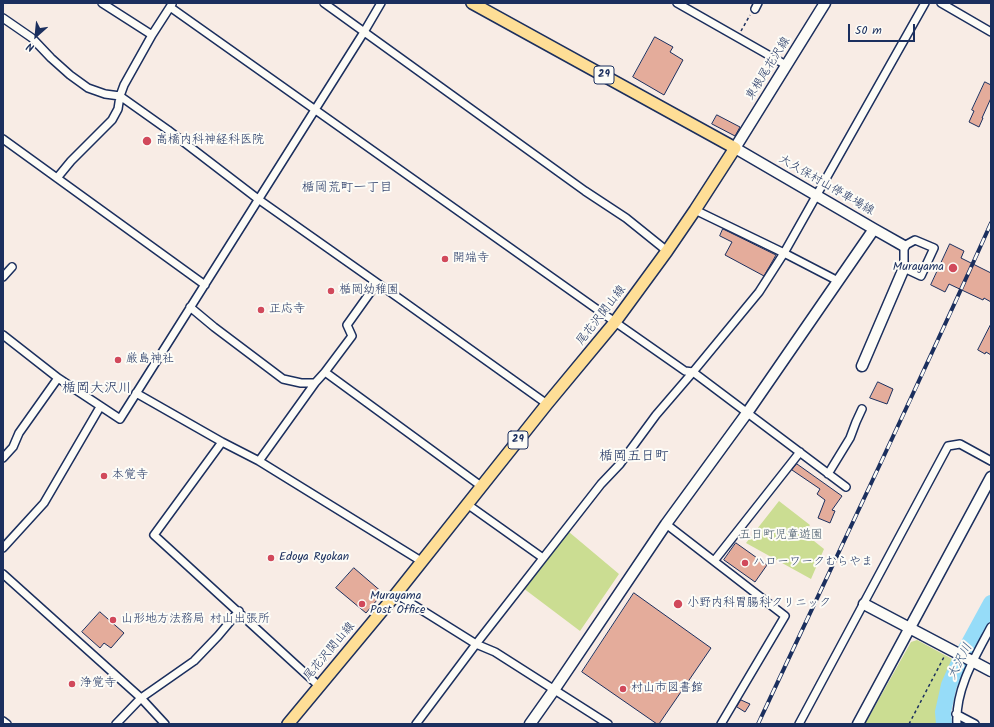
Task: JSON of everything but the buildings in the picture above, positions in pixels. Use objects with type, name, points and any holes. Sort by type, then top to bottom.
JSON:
[{"type":"main road","name":"29","points":[[472,3],[735,148]]},
{"type":"main road","name":"尾花沢関山線","points":[[288,724],[396,594],[547,404],[615,322],[668,251],[735,148]]},
{"type":"street","points":[[102,3],[152,35]]},
{"type":"street","points":[[324,3],[585,191],[626,218],[668,251]]},
{"type":"street","points":[[3,335],[58,378],[120,419],[316,109],[381,3]]},
{"type":"street","points":[[677,3],[786,65]]},
{"type":"street","name":"東根尾花沢線","points":[[735,148],[825,3]]},
{"type":"street","points":[[416,724],[476,644],[601,484],[620,464],[656,415],[759,292],[784,253],[817,196],[925,3]]},
{"type":"street","points":[[941,3],[991,32]]},
{"type":"street","points":[[56,178],[112,120],[118,109],[120,96],[124,85],[171,5],[615,322],[685,371],[693,372],[846,487]]},
{"type":"street","points":[[3,18],[32,38],[70,75],[88,88],[105,94],[120,96],[168,130],[258,200],[547,404]]},
{"type":"street","points":[[3,139],[205,285]]},
{"type":"street","name":"大久保村山停車場線","points":[[735,148],[904,246]]},
{"type":"street","points":[[695,210],[838,281]]},
{"type":"street","points":[[530,724],[666,524],[747,412],[874,229]]},
{"type":"street","points":[[862,366],[904,268],[904,246],[915,240],[934,248],[921,276],[904,268]]},
{"type":"street","points":[[3,277],[12,267]]},
{"type":"street","points":[[259,461],[315,383],[352,336],[347,325],[377,283]]},
{"type":"street","points":[[190,307],[214,328],[283,379],[301,383],[315,383]]},
{"type":"street","points":[[325,372],[481,486]]},
{"type":"street","points":[[3,458],[12,448],[20,433],[58,378]]},
{"type":"street","points":[[136,393],[222,442],[259,461],[422,561]]},
{"type":"street","points":[[3,548],[44,503],[100,407]]},
{"type":"street","points":[[828,474],[850,438],[862,409]]},
{"type":"street","points":[[222,442],[154,535],[319,686]]},
{"type":"street","points":[[799,724],[948,446],[960,444],[991,461]]},
{"type":"street","points":[[714,561],[800,452]]},
{"type":"street","points":[[858,724],[991,477]]},
{"type":"street","points":[[468,504],[543,558]]},
{"type":"street","points":[[666,524],[785,616],[721,724]]},
{"type":"street","points":[[3,574],[141,698],[165,724]]},
{"type":"street","points":[[396,594],[476,644],[495,652],[608,724]]},
{"type":"street","points":[[864,604],[991,671]]},
{"type":"street","points":[[116,724],[141,698],[194,662],[238,611]]},
{"type":"street","points":[[957,724],[956,714],[960,691],[970,660],[991,627]]},
{"type":"street","points":[[956,714],[975,724]]},
{"type":"street","points":[[3,720],[7,724]]},
{"type":"path","points":[[737,37],[756,6]]},
{"type":"path","points":[[909,724],[949,649]]},
{"type":"green space","name":"五日町児童遊園","points":[[779,501],[810,525],[804,533],[824,549],[811,579],[746,543]]},
{"type":"green space","points":[[569,532],[619,574],[580,631],[523,588]]},
{"type":"green space","points":[[917,640],[954,660],[941,691],[937,724],[865,724],[911,642]]},
{"type":"waterway","name":"大沢川","points":[[944,724],[943,712],[949,685],[961,658],[991,603]]},
{"type":"railway","points":[[758,724],[905,411],[991,223]]},
{"type":"place","name":"高橋内科神経科医院","points":[[147,141]]},
{"type":"place","name":"開端寺","points":[[445,259]]},
{"type":"place","name":"Murayama","points":[[953,268]]},
{"type":"place","name":"楯岡幼稚園","points":[[331,291]]},
{"type":"place","name":"正応寺","points":[[261,310]]},
{"type":"place","name":"厳島神社","points":[[118,360]]},
{"type":"place","name":"本覚寺","points":[[104,476]]},
{"type":"place","name":"Edoya Ryokan","points":[[271,558]]},
{"type":"place","name":"ハローワークむらやま","points":[[745,563]]},
{"type":"place","name":"Murayama Post Office","points":[[362,604]]},
{"type":"place","name":"小野内科胃腸科クリニック","points":[[678,604]]},
{"type":"place","name":"山形地方法務局 村山出張所","points":[[113,620]]},
{"type":"place","name":"浄覚寺","points":[[72,684]]},
{"type":"place","name":"村山市図書館","points":[[623,689]]},
{"type":"district","name":"楯岡荒町一丁目","points":[[347,189]]},
{"type":"district","name":"楯岡大沢川","points":[[97,390]]},
{"type":"district","name":"楯岡五日町","points":[[634,458]]}]
